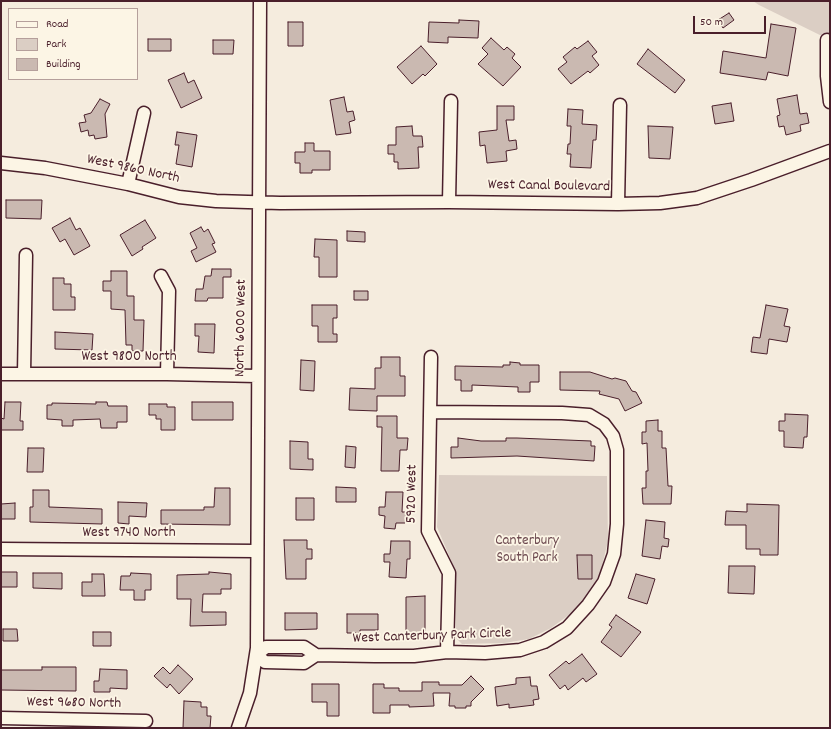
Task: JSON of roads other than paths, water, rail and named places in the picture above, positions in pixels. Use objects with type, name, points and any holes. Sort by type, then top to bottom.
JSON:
[{"type":"street","name":"North 6000 West","points":[[238,728],[250,693],[256,655],[260,1]]},
{"type":"street","points":[[827,40],[827,76],[830,102]]},
{"type":"street","points":[[449,202],[451,101]]},
{"type":"street","points":[[618,204],[620,105]]},
{"type":"street","points":[[128,184],[144,113]]},
{"type":"street","name":"West Canal Boulevard","points":[[259,202],[618,204],[666,202],[697,198],[830,151]]},
{"type":"street","name":"West 9860 North","points":[[1,163],[45,168],[128,184],[179,198],[259,202]]},
{"type":"street","points":[[24,374],[26,255]]},
{"type":"street","points":[[161,276],[169,291],[166,374]]},
{"type":"street","name":"5920 West","points":[[431,357],[428,531],[449,573],[447,652]]},
{"type":"street","name":"West 9800 North","points":[[1,374],[166,374],[257,376]]},
{"type":"street","name":"West Canterbury Park Circle","points":[[256,655],[265,662],[304,663],[316,655],[414,656],[447,652],[485,653],[520,650],[544,642],[568,628],[588,605],[604,582],[614,554],[617,524],[617,450],[613,436],[604,424],[589,415],[562,413],[431,412]]},
{"type":"street","name":"West 9740 North","points":[[1,549],[256,551]]},
{"type":"street","name":"West 9680 North","points":[[1,718],[146,721]]},
{"type":"park label","name":"Canterbury South Park","points":[[527,550]]}]
